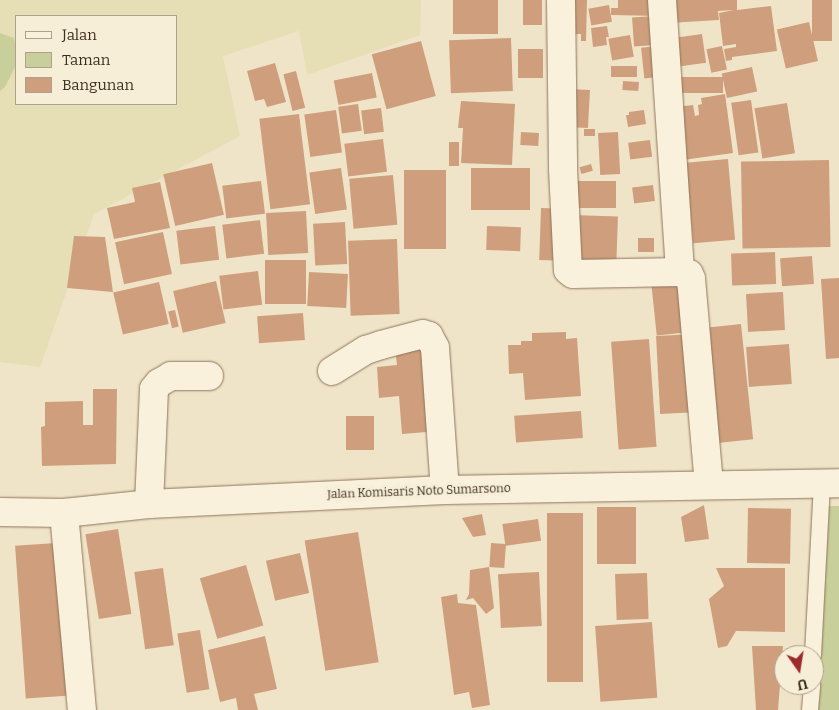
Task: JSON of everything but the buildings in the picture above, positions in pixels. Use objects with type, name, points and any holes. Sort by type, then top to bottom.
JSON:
[{"type":"street","points":[[561,0],[563,169],[568,270],[573,274],[680,272],[688,274],[691,279],[709,484]]},
{"type":"street","points":[[662,0],[680,272]]},
{"type":"street","points":[[332,371],[381,345],[423,334],[429,336],[435,348],[445,490]]},
{"type":"street","points":[[149,504],[154,389],[159,382],[171,376],[209,376]]},
{"type":"street","name":"Jalan Komisaris Noto Sumarsono","points":[[0,512],[64,513],[149,504],[445,490],[831,483]]},
{"type":"street","points":[[64,513],[82,710]]},
{"type":"lane","points":[[815,645],[831,483]]},
{"type":"lane","points":[[810,710],[811,695]]},
{"type":"shaded area","points":[[0,0],[421,0],[420,35],[307,75],[299,31],[223,56],[240,136],[94,214],[40,367],[0,362]]},
{"type":"green space","points":[[0,33],[14,38],[15,67],[5,87],[0,91]]},
{"type":"green space","points":[[826,506],[839,506],[839,710],[808,710],[812,695],[824,695],[824,645],[815,645]]}]
